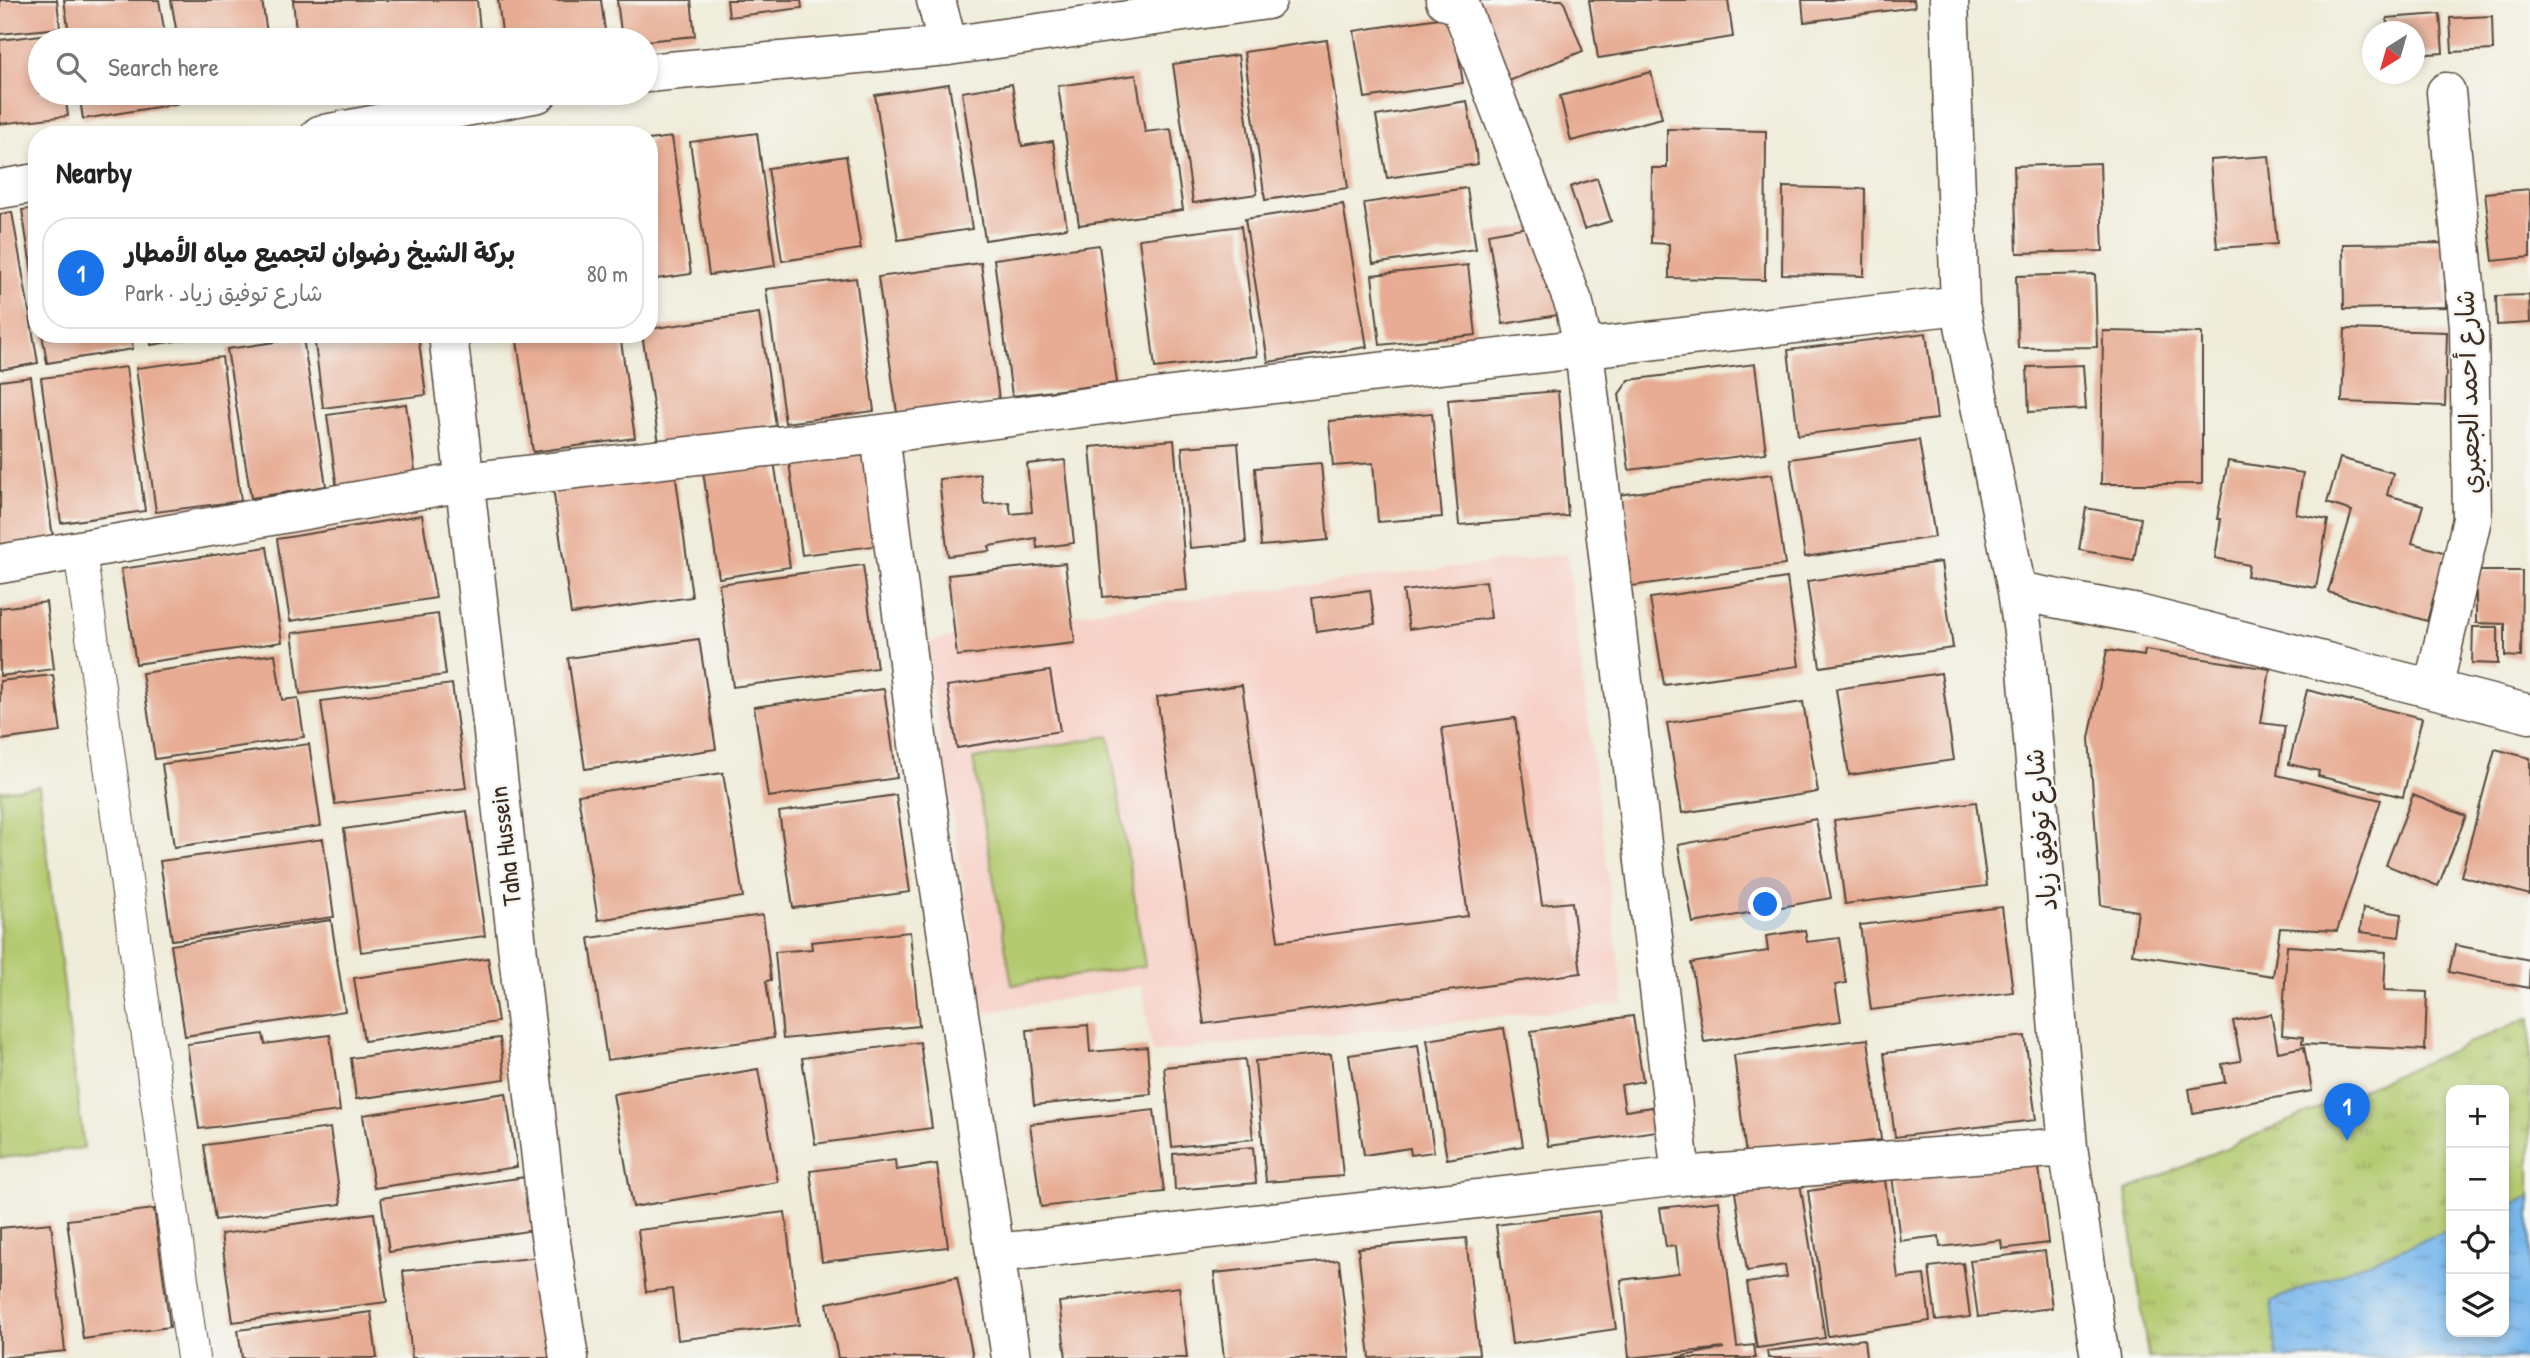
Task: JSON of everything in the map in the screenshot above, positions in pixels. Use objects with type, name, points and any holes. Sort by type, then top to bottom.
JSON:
[{"type":"street","points":[[936,0],[948,46]]},
{"type":"street","points":[[658,72],[948,46],[1267,0]]},
{"type":"street","points":[[1445,0],[1461,7],[1574,304],[1584,350],[1681,1176]]},
{"type":"street","name":"شارع توفيق زياد","points":[[1949,0],[1960,305],[2017,591],[2025,646],[2068,1147],[2100,1358]]},
{"type":"street","name":"شارع أحمد الجعبري","points":[[2433,689],[2472,519],[2469,326],[2446,92]]},
{"type":"street","points":[[425,126],[497,105]]},
{"type":"street","points":[[0,189],[28,184]]},
{"type":"street","points":[[0,564],[464,482],[880,434],[1187,394],[1960,305]]},
{"type":"street","name":"Taha Hussein","points":[[448,343],[546,1201],[569,1358]]},
{"type":"street","points":[[880,434],[918,744],[1011,1358]]},
{"type":"street","points":[[2017,591],[2138,614],[2530,715]]},
{"type":"street","points":[[997,1254],[1681,1176],[2068,1147]]},
{"type":"lane","points":[[80,551],[184,1357]]},
{"type":"shaded area","points":[[1567,554],[1624,1004],[1152,1053],[1142,985],[984,1013],[925,642],[1114,608]]},
{"type":"green space","points":[[1109,736],[1145,966],[1012,985],[973,759]]},
{"type":"green space","points":[[39,786],[84,1148],[0,1158],[0,791]]},
{"type":"green space","points":[[2530,1017],[2530,1358],[2148,1358],[2126,1191]]},
{"type":"water","points":[[2530,1197],[2530,1358],[2277,1358],[2271,1301],[2446,1231],[2446,1337],[2509,1337],[2509,1206]]},
{"type":"building","points":[[0,0],[57,0],[60,28],[28,28],[28,31],[0,34]]},
{"type":"building","points":[[64,0],[159,0],[164,28],[68,28]]},
{"type":"building","points":[[171,0],[262,0],[266,28],[176,28]]},
{"type":"building","points":[[293,0],[477,0],[480,28],[296,28]]},
{"type":"building","points":[[498,0],[601,0],[605,28],[502,28]]},
{"type":"building","points":[[617,0],[691,0],[695,36],[658,40],[658,28],[620,28]]},
{"type":"building","points":[[727,0],[801,0],[802,8],[729,17]]},
{"type":"building","points":[[1476,0],[1563,0],[1583,51],[1509,81]]},
{"type":"building","points":[[1589,0],[1728,0],[1733,37],[1598,58]]},
{"type":"building","points":[[1802,0],[1914,0],[1915,7],[1804,22]]},
{"type":"building","points":[[2440,14],[2443,53],[2425,54],[2425,21],[2387,21],[2387,18]]},
{"type":"building","points":[[1452,16],[1463,83],[1365,98],[1354,31]]},
{"type":"building","points":[[2492,16],[2493,50],[2452,52],[2450,18]]},
{"type":"building","points":[[28,37],[28,105],[67,105],[68,116],[0,124],[0,40]]},
{"type":"building","points":[[1327,40],[1348,188],[1265,200],[1244,52]]},
{"type":"building","points":[[1238,55],[1257,194],[1193,203],[1173,64]]},
{"type":"building","points":[[1651,72],[1662,118],[1571,141],[1560,96]]},
{"type":"building","points":[[1136,75],[1145,132],[1171,129],[1183,210],[1079,225],[1058,86]]},
{"type":"building","points":[[949,84],[972,229],[898,240],[875,95]]},
{"type":"building","points":[[1012,84],[1022,146],[1053,141],[1067,228],[985,240],[962,92]]},
{"type":"building","points":[[1467,101],[1478,164],[1387,178],[1376,116]]},
{"type":"building","points":[[81,105],[170,105],[83,119]]},
{"type":"building","points":[[1667,129],[1766,131],[1765,280],[1669,278],[1669,244],[1651,243],[1652,168],[1667,168]]},
{"type":"building","points":[[757,133],[775,266],[709,275],[690,142]]},
{"type":"building","points":[[672,137],[691,274],[658,279],[658,139]]},
{"type":"building","points":[[846,156],[861,249],[782,261],[768,168]]},
{"type":"building","points":[[2269,156],[2277,244],[2217,248],[2210,160]]},
{"type":"building","points":[[2100,163],[2103,251],[2017,253],[2014,166]]},
{"type":"building","points":[[1597,178],[1611,221],[1584,229],[1570,187]]},
{"type":"building","points":[[1783,187],[1865,189],[1864,276],[1782,274]]},
{"type":"building","points":[[1467,188],[1476,249],[1373,264],[1364,203]]},
{"type":"building","points":[[2530,189],[2530,257],[2493,261],[2485,193]]},
{"type":"building","points":[[1343,204],[1367,347],[1268,362],[1245,219]]},
{"type":"building","points":[[28,209],[28,248],[22,210]]},
{"type":"building","points":[[12,212],[28,305],[28,343],[35,343],[38,363],[0,370],[0,214]]},
{"type":"building","points":[[1544,224],[1558,315],[1503,324],[1488,234]]},
{"type":"building","points":[[1241,226],[1257,356],[1155,368],[1139,239]]},
{"type":"building","points":[[2444,243],[2446,307],[2344,309],[2343,244]]},
{"type":"building","points":[[1099,245],[1117,383],[1012,396],[994,259]]},
{"type":"building","points":[[981,263],[999,400],[897,413],[878,277]]},
{"type":"building","points":[[1468,265],[1476,335],[1380,345],[1372,275]]},
{"type":"building","points":[[2095,274],[2097,347],[2018,348],[2016,276]]},
{"type":"building","points":[[856,278],[874,411],[785,423],[766,289]]},
{"type":"building","points":[[2529,295],[2530,323],[2497,325],[2496,296]]},
{"type":"building","points":[[759,313],[776,426],[659,443],[643,343],[658,343],[658,328]]},
{"type":"building","points":[[2345,329],[2447,332],[2445,406],[2342,402]]},
{"type":"building","points":[[2103,331],[2202,333],[2202,484],[2101,484]]},
{"type":"building","points":[[1926,333],[1937,419],[1798,435],[1788,350]]},
{"type":"building","points":[[44,343],[132,343],[133,349],[47,363]]},
{"type":"building","points":[[268,343],[304,343],[326,486],[251,498],[227,349]]},
{"type":"building","points":[[315,343],[419,343],[426,395],[323,408]]},
{"type":"building","points":[[517,343],[621,343],[635,438],[533,452]]},
{"type":"building","points":[[222,357],[241,501],[156,512],[136,368]]},
{"type":"building","points":[[1755,364],[1766,453],[1629,470],[1619,394],[1629,380]]},
{"type":"building","points":[[2083,365],[2086,409],[2029,412],[2027,367]]},
{"type":"building","points":[[126,367],[145,511],[61,523],[41,378]]},
{"type":"building","points":[[31,377],[53,538],[0,545],[0,381]]},
{"type":"building","points":[[1558,391],[1568,516],[1459,525],[1448,400]]},
{"type":"building","points":[[406,404],[416,478],[337,489],[327,415]]},
{"type":"building","points":[[1432,413],[1442,517],[1378,522],[1373,463],[1333,466],[1329,421]]},
{"type":"building","points":[[1174,440],[1187,590],[1103,597],[1090,447]]},
{"type":"building","points":[[1919,440],[1935,537],[1805,557],[1790,459]]},
{"type":"building","points":[[1238,443],[1246,543],[1190,548],[1182,447]]},
{"type":"building","points":[[870,452],[882,545],[802,555],[789,462]]},
{"type":"building","points":[[773,454],[790,567],[719,578],[702,465]]},
{"type":"building","points":[[2340,458],[2393,473],[2387,495],[2423,505],[2412,543],[2446,553],[2427,621],[2328,592],[2352,511],[2327,503]]},
{"type":"building","points":[[1065,460],[1074,543],[1037,548],[1036,538],[989,546],[990,551],[948,556],[939,479],[980,474],[984,504],[1009,502],[1011,514],[1032,512],[1027,464]]},
{"type":"building","points":[[2228,461],[2303,473],[2296,514],[2328,520],[2316,588],[2247,576],[2249,565],[2215,558],[2221,519],[2217,519]]},
{"type":"building","points":[[1321,463],[1328,540],[1261,546],[1255,468]]},
{"type":"building","points":[[675,471],[692,597],[571,614],[553,488]]},
{"type":"building","points":[[1772,474],[1785,565],[1632,586],[1618,495]]},
{"type":"building","points":[[2086,508],[2141,518],[2134,560],[2079,550]]},
{"type":"building","points":[[422,515],[436,598],[290,621],[277,539]]},
{"type":"building","points":[[267,547],[282,642],[136,664],[121,569]]},
{"type":"building","points":[[1941,562],[1953,648],[1820,667],[1807,581]]},
{"type":"building","points":[[1065,563],[1075,643],[957,656],[948,575]]},
{"type":"building","points":[[863,565],[877,668],[733,687],[719,584]]},
{"type":"building","points":[[2476,571],[2522,571],[2521,657],[2505,656],[2505,624],[2476,623]]},
{"type":"building","points":[[1787,578],[1799,666],[1664,685],[1650,598]]},
{"type":"building","points":[[1486,581],[1491,618],[1409,629],[1403,591]]},
{"type":"building","points":[[1370,590],[1375,624],[1316,632],[1312,598]]},
{"type":"building","points":[[46,602],[54,669],[0,676],[0,608]]},
{"type":"building","points":[[438,614],[446,675],[300,694],[292,633]]},
{"type":"building","points":[[2473,627],[2498,627],[2498,664],[2472,663]]},
{"type":"building","points":[[699,639],[716,749],[585,769],[568,658]]},
{"type":"building","points":[[2107,650],[2144,656],[2145,650],[2270,669],[2261,723],[2285,726],[2277,775],[2381,800],[2337,931],[2280,928],[2273,976],[2132,954],[2138,911],[2101,905],[2089,738]]},
{"type":"building","points":[[275,654],[282,700],[298,698],[304,737],[155,759],[142,673]]},
{"type":"building","points":[[1050,671],[1060,731],[957,748],[947,686]]},
{"type":"building","points":[[1941,673],[1954,760],[1849,775],[1836,689]]},
{"type":"building","points":[[53,675],[61,732],[0,740],[0,681]]},
{"type":"building","points":[[452,684],[466,788],[335,804],[321,701]]},
{"type":"building","points":[[1242,685],[1278,941],[1468,916],[1442,728],[1515,718],[1542,905],[1572,902],[1581,973],[1204,1024],[1157,697]]},
{"type":"building","points":[[884,689],[897,778],[768,797],[754,707]]},
{"type":"building","points":[[2307,690],[2422,718],[2403,797],[2318,776],[2319,771],[2289,764]]},
{"type":"building","points":[[1803,702],[1818,792],[1682,813],[1667,723]]},
{"type":"building","points":[[309,744],[321,826],[174,847],[162,764]]},
{"type":"building","points":[[2495,749],[2530,758],[2530,895],[2461,876]]},
{"type":"building","points":[[723,773],[743,897],[598,920],[578,795]]},
{"type":"building","points":[[896,795],[910,892],[793,908],[779,812]]},
{"type":"building","points":[[2413,795],[2466,816],[2438,886],[2386,865]]},
{"type":"building","points":[[1976,802],[1987,886],[1845,904],[1834,820]]},
{"type":"building","points":[[467,811],[485,936],[361,952],[344,829]]},
{"type":"building","points":[[1816,819],[1831,898],[1693,923],[1678,845]]},
{"type":"building","points":[[323,839],[334,917],[172,940],[160,861]]},
{"type":"building","points":[[2002,907],[2013,992],[1871,1010],[1860,925]]},
{"type":"building","points":[[2363,908],[2402,914],[2399,937],[2360,932]]},
{"type":"building","points":[[763,915],[771,980],[766,981],[774,1038],[607,1060],[589,938]]},
{"type":"building","points":[[331,920],[345,1011],[185,1036],[171,945]]},
{"type":"building","points":[[1805,930],[1807,942],[1839,938],[1846,983],[1835,985],[1841,1021],[1704,1042],[1691,963],[1768,951],[1766,936]]},
{"type":"building","points":[[910,932],[919,1026],[783,1039],[775,952],[812,949],[811,942]]},
{"type":"building","points":[[2455,945],[2530,960],[2529,988],[2449,972]]},
{"type":"building","points":[[2287,946],[2386,952],[2384,990],[2427,992],[2425,1050],[2302,1044],[2303,1037],[2282,1035]]},
{"type":"building","points":[[488,958],[498,1022],[364,1041],[354,978]]},
{"type":"building","points":[[2271,1014],[2278,1052],[2304,1047],[2312,1091],[2193,1113],[2189,1089],[2225,1082],[2222,1064],[2241,1061],[2233,1021]]},
{"type":"building","points":[[1633,1016],[1643,1081],[1621,1085],[1625,1111],[1653,1107],[1657,1131],[1548,1146],[1531,1031]]},
{"type":"building","points":[[1088,1025],[1090,1052],[1147,1047],[1151,1094],[1034,1105],[1027,1030]]},
{"type":"building","points":[[1504,1028],[1523,1146],[1447,1159],[1427,1040]]},
{"type":"building","points":[[263,1034],[265,1044],[330,1035],[340,1111],[199,1129],[187,1044]]},
{"type":"building","points":[[2025,1036],[2036,1120],[1895,1137],[1884,1053]]},
{"type":"building","points":[[500,1038],[505,1079],[356,1099],[351,1058]]},
{"type":"building","points":[[1868,1039],[1881,1140],[1746,1156],[1734,1055]]},
{"type":"building","points":[[920,1042],[932,1128],[815,1144],[802,1058]]},
{"type":"building","points":[[1418,1045],[1434,1152],[1411,1155],[1410,1148],[1364,1155],[1349,1055]]},
{"type":"building","points":[[1331,1054],[1343,1176],[1266,1182],[1255,1061]]},
{"type":"building","points":[[1245,1059],[1253,1139],[1172,1147],[1164,1067]]},
{"type":"building","points":[[758,1069],[778,1182],[633,1207],[613,1094]]},
{"type":"building","points":[[506,1093],[517,1167],[374,1188],[363,1115]]},
{"type":"building","points":[[1154,1110],[1164,1192],[1041,1207],[1030,1124]]},
{"type":"building","points":[[330,1128],[341,1204],[215,1220],[204,1145]]},
{"type":"building","points":[[1253,1147],[1256,1183],[1175,1190],[1173,1154]]},
{"type":"building","points":[[2037,1151],[2048,1243],[2002,1249],[2001,1240],[1940,1247],[1939,1236],[1900,1241],[1891,1167]]},
{"type":"building","points":[[895,1160],[896,1170],[937,1164],[948,1247],[822,1262],[810,1171]]},
{"type":"building","points":[[525,1177],[534,1230],[389,1252],[381,1198]]},
{"type":"building","points":[[1885,1180],[1898,1278],[1924,1275],[1930,1321],[1828,1336],[1808,1191]]},
{"type":"building","points":[[1800,1183],[1825,1338],[1757,1348],[1747,1283],[1787,1277],[1785,1265],[1747,1271],[1735,1192]]},
{"type":"building","points":[[1719,1201],[1737,1347],[1754,1345],[1756,1358],[1674,1358],[1724,1348],[1629,1358],[1621,1280],[1679,1273],[1676,1246],[1666,1247],[1660,1208]]},
{"type":"building","points":[[154,1209],[170,1327],[83,1339],[67,1220]]},
{"type":"building","points":[[1599,1211],[1616,1329],[1512,1344],[1496,1225]]},
{"type":"building","points":[[785,1212],[799,1325],[678,1340],[672,1289],[646,1292],[638,1230]]},
{"type":"building","points":[[374,1213],[387,1302],[233,1322],[221,1234]]},
{"type":"building","points":[[51,1223],[65,1351],[0,1358],[0,1228]]},
{"type":"building","points":[[1466,1238],[1479,1354],[1370,1358],[1358,1248]]},
{"type":"building","points":[[2045,1251],[2052,1308],[1978,1317],[1970,1260]]},
{"type":"building","points":[[542,1257],[553,1358],[412,1358],[403,1271]]},
{"type":"building","points":[[1339,1260],[1350,1358],[1224,1358],[1214,1273]]},
{"type":"building","points":[[1963,1263],[1970,1317],[1936,1321],[1929,1267]]},
{"type":"building","points":[[957,1277],[973,1358],[838,1358],[827,1303]]},
{"type":"building","points":[[1179,1287],[1187,1358],[1066,1358],[1059,1302]]},
{"type":"building","points":[[371,1312],[377,1358],[242,1358],[238,1330]]},
{"type":"building","points":[[1864,1339],[1866,1358],[1768,1358],[1767,1351]]},
{"type":"place","name":"بركة الشيخ رضوان لتجميع مياه الأمطار","points":[[2347,1141]]}]
